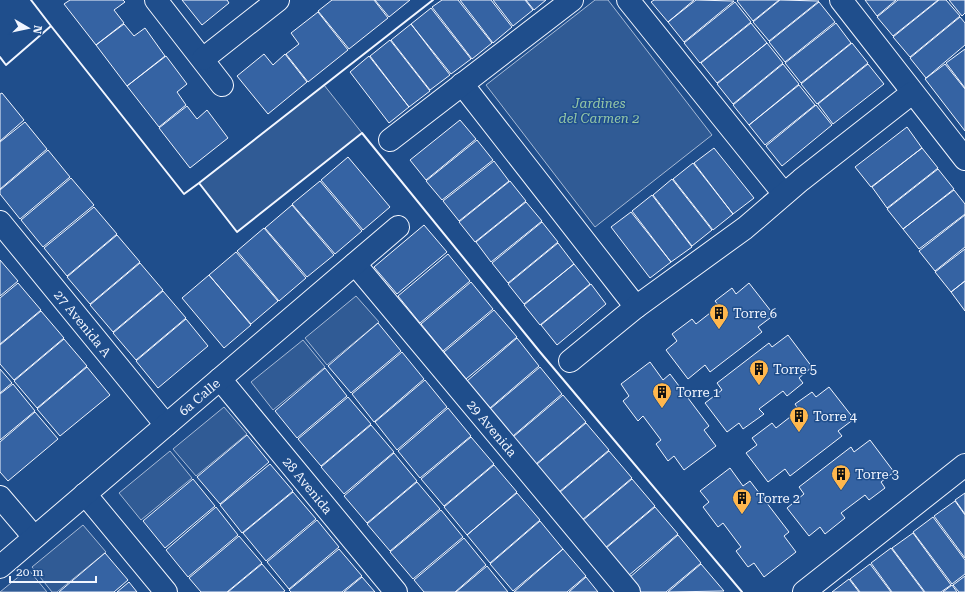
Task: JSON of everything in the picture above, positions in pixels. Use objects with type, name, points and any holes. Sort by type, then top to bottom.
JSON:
[{"type":"street","points":[[156,0],[222,85]]},
{"type":"street","points":[[203,59],[278,0]]},
{"type":"street","points":[[390,140],[572,0]]},
{"type":"street","points":[[628,0],[784,194]]},
{"type":"street","points":[[840,0],[912,93],[963,154]]},
{"type":"street","points":[[462,84],[636,307]]},
{"type":"street","points":[[570,361],[636,307],[744,228],[784,194],[912,93]]},
{"type":"street","name":"27 Avenida A","points":[[0,222],[166,425]]},
{"type":"street","name":"6a Calle","points":[[0,567],[398,227]]},
{"type":"street","name":"29 Avenida","points":[[355,264],[630,592]]},
{"type":"street","name":"28 Avenida","points":[[220,379],[396,592]]},
{"type":"street","points":[[804,592],[965,465]]},
{"type":"street","points":[[85,494],[166,592]]},
{"type":"street","points":[[0,497],[34,537]]},
{"type":"green space","name":"Jardines del Carmen 2","points":[[595,0],[608,0],[712,135],[595,227],[486,85]]},
{"type":"green space","points":[[324,85],[362,133],[237,232],[199,183]]},
{"type":"green space","points":[[356,296],[379,322],[327,365],[305,338]]},
{"type":"green space","points":[[303,340],[325,367],[273,410],[251,382]]},
{"type":"green space","points":[[224,407],[247,434],[196,476],[173,449]]},
{"type":"green space","points":[[170,451],[192,478],[141,520],[119,493]]},
{"type":"green space","points":[[83,525],[106,552],[57,592],[52,592],[32,567]]},
{"type":"green space","points":[[28,569],[47,592],[0,592]]},
{"type":"building","points":[[70,0],[123,0],[125,2],[114,10],[124,23],[96,45],[64,4]]},
{"type":"building","points":[[182,0],[227,0],[229,3],[202,25]]},
{"type":"building","points":[[332,0],[374,0],[388,18],[349,49],[318,11]]},
{"type":"building","points":[[375,0],[410,0],[389,17]]},
{"type":"building","points":[[442,0],[458,0],[492,43],[472,59],[432,7]]},
{"type":"building","points":[[460,0],[491,0],[512,27],[493,43]]},
{"type":"building","points":[[493,0],[525,0],[533,10],[513,26]]},
{"type":"building","points":[[526,0],[546,0],[534,10]]},
{"type":"building","points":[[654,0],[694,0],[668,22],[651,2]]},
{"type":"building","points":[[696,0],[734,1],[684,42],[668,22]]},
{"type":"building","points":[[779,0],[753,21],[737,1]]},
{"type":"building","points":[[780,0],[819,1],[769,41],[753,22]]},
{"type":"building","points":[[865,0],[896,0],[877,16]]},
{"type":"building","points":[[898,0],[938,0],[893,36],[877,17]]},
{"type":"building","points":[[939,0],[946,0],[960,16],[910,57],[893,37]]},
{"type":"building","points":[[949,0],[965,0],[965,13],[962,16]]},
{"type":"building","points":[[735,2],[751,22],[700,63],[684,43]]},
{"type":"building","points":[[819,2],[835,22],[785,62],[769,42]]},
{"type":"building","points":[[431,8],[471,59],[451,74],[411,24]]},
{"type":"building","points":[[318,12],[348,50],[308,82],[286,54],[299,44],[291,33]]},
{"type":"building","points":[[960,17],[965,23],[965,45],[926,78],[910,58]]},
{"type":"building","points":[[751,23],[767,43],[717,83],[701,63]]},
{"type":"building","points":[[836,23],[851,43],[801,83],[785,63]]},
{"type":"building","points":[[124,24],[134,36],[145,28],[165,56],[127,86],[96,45]]},
{"type":"building","points":[[411,24],[450,75],[430,90],[391,40]]},
{"type":"building","points":[[390,40],[430,91],[409,107],[370,56]]},
{"type":"building","points":[[767,43],[783,63],[733,104],[717,84]]},
{"type":"building","points":[[852,43],[868,63],[817,104],[801,84]]},
{"type":"building","points":[[965,49],[965,88],[946,63]]},
{"type":"building","points":[[264,54],[273,65],[285,54],[307,82],[268,114],[237,76]]},
{"type":"building","points":[[166,56],[187,84],[177,92],[186,105],[159,127],[127,86]]},
{"type":"building","points":[[369,56],[409,107],[389,123],[350,72]]},
{"type":"building","points":[[783,64],[799,84],[749,125],[733,105]]},
{"type":"building","points":[[868,64],[884,84],[833,124],[818,104]]},
{"type":"building","points":[[945,64],[965,89],[965,131],[925,79]]},
{"type":"building","points":[[799,85],[815,105],[765,145],[749,125]]},
{"type":"building","points":[[2,93],[24,120],[0,141],[0,94]]},
{"type":"building","points":[[816,105],[832,125],[782,166],[766,146]]},
{"type":"building","points":[[187,106],[197,119],[207,110],[228,138],[190,168],[159,128]]},
{"type":"building","points":[[460,120],[476,139],[426,180],[410,160]]},
{"type":"building","points":[[25,122],[47,149],[0,189],[0,142]]},
{"type":"building","points":[[907,127],[922,148],[871,187],[855,167]]},
{"type":"building","points":[[477,140],[493,160],[442,200],[426,181]]},
{"type":"building","points":[[714,148],[754,198],[733,214],[694,163]]},
{"type":"building","points":[[922,148],[938,168],[887,208],[872,187]]},
{"type":"building","points":[[48,150],[70,177],[20,219],[0,194],[0,190]]},
{"type":"building","points":[[348,157],[390,207],[363,230],[321,180]]},
{"type":"building","points":[[494,161],[509,181],[459,221],[443,201]]},
{"type":"building","points":[[693,163],[733,214],[713,230],[673,179]]},
{"type":"building","points":[[938,169],[954,189],[903,229],[887,209]]},
{"type":"building","points":[[71,178],[94,205],[43,247],[21,220]]},
{"type":"building","points":[[672,179],[712,230],[692,246],[653,195]]},
{"type":"building","points":[[320,181],[362,231],[335,254],[292,204]]},
{"type":"building","points":[[510,181],[526,201],[475,242],[459,222]]},
{"type":"building","points":[[954,190],[965,204],[965,214],[919,249],[903,229]]},
{"type":"building","points":[[652,195],[692,247],[671,262],[632,211]]},
{"type":"building","points":[[526,202],[542,221],[491,262],[476,242]]},
{"type":"building","points":[[292,205],[334,255],[307,277],[265,228]]},
{"type":"building","points":[[94,207],[117,234],[67,276],[44,248]]},
{"type":"building","points":[[631,212],[671,262],[650,278],[611,227]]},
{"type":"building","points":[[965,215],[965,247],[935,271],[919,251]]},
{"type":"building","points":[[542,222],[558,242],[508,283],[492,263]]},
{"type":"building","points":[[424,225],[447,252],[397,294],[374,267]]},
{"type":"building","points":[[264,228],[306,278],[279,301],[237,251]]},
{"type":"building","points":[[117,235],[140,262],[90,304],[67,277]]},
{"type":"building","points":[[558,243],[574,264],[524,304],[508,284]]},
{"type":"building","points":[[965,249],[965,281],[951,292],[935,272]]},
{"type":"building","points":[[236,252],[278,301],[251,324],[209,275]]},
{"type":"building","points":[[448,254],[470,281],[420,323],[398,296]]},
{"type":"building","points":[[0,260],[18,281],[0,296]]},
{"type":"building","points":[[140,263],[163,290],[113,332],[90,305]]},
{"type":"building","points":[[574,264],[590,284],[540,325],[524,305]]},
{"type":"building","points":[[209,275],[251,325],[224,348],[182,298]]},
{"type":"building","points":[[965,281],[965,311],[951,292]]},
{"type":"building","points":[[471,282],[493,309],[443,351],[421,324]]},
{"type":"building","points":[[18,283],[41,310],[0,344],[0,298]]},
{"type":"building","name":"Torre 6","points":[[749,283],[774,315],[758,327],[762,332],[710,372],[705,365],[688,379],[666,350],[677,341],[672,334],[692,319],[696,324],[719,306],[715,301],[732,288],[736,294]]},
{"type":"building","points":[[591,284],[606,304],[557,345],[541,325]]},
{"type":"building","points":[[163,291],[186,318],[136,360],[113,333]]},
{"type":"building","points":[[494,310],[517,337],[466,379],[444,352]]},
{"type":"building","points":[[41,311],[64,338],[14,380],[0,364],[0,345]]},
{"type":"building","points":[[186,319],[208,346],[158,388],[136,361]]},
{"type":"building","points":[[378,323],[401,351],[351,393],[328,366]]},
{"type":"building","name":"Torre 5","points":[[788,335],[812,367],[799,378],[803,383],[787,396],[783,391],[759,409],[764,414],[743,429],[739,423],[727,432],[705,403],[722,390],[717,383],[769,343],[772,347]]},
{"type":"building","points":[[517,338],[539,366],[490,408],[467,381]]},
{"type":"building","points":[[64,339],[87,366],[37,408],[14,381]]},
{"type":"building","points":[[402,352],[424,379],[374,422],[352,394]]},
{"type":"building","name":"Torre 1","points":[[650,362],[663,380],[670,374],[709,426],[704,430],[716,446],[684,470],[674,456],[668,461],[656,444],[661,440],[643,416],[638,421],[623,401],[629,396],[621,384]]},
{"type":"building","points":[[87,367],[110,395],[60,436],[37,409]]},
{"type":"building","points":[[540,367],[562,394],[513,436],[490,409]]},
{"type":"building","points":[[325,368],[347,396],[297,438],[275,411]]},
{"type":"building","points":[[0,369],[12,383],[0,393]]},
{"type":"building","points":[[425,380],[447,407],[397,450],[375,422]]},
{"type":"building","points":[[13,384],[35,411],[0,440],[0,394]]},
{"type":"building","name":"Torre 4","points":[[829,387],[854,419],[838,431],[842,436],[790,476],[785,469],[768,482],[746,453],[757,445],[752,438],[772,423],[776,428],[799,410],[795,404],[812,392],[816,397]]},
{"type":"building","points":[[563,395],[586,422],[536,464],[513,437]]},
{"type":"building","points":[[348,397],[371,424],[321,466],[298,439]]},
{"type":"building","points":[[448,408],[471,436],[420,478],[398,451]]},
{"type":"building","points":[[35,412],[58,439],[8,481],[0,472],[0,442]]},
{"type":"building","points":[[586,423],[609,450],[559,492],[536,465]]},
{"type":"building","points":[[371,425],[394,452],[344,494],[321,467]]},
{"type":"building","points":[[247,435],[269,462],[220,504],[197,477]]},
{"type":"building","points":[[471,437],[494,464],[444,506],[421,479]]},
{"type":"building","name":"Torre 3","points":[[870,440],[894,472],[881,482],[885,488],[869,500],[865,495],[841,513],[845,518],[825,534],[820,527],[809,536],[787,508],[804,494],[799,487],[851,447],[854,452]]},
{"type":"building","points":[[609,451],[632,478],[582,520],[559,493]]},
{"type":"building","points":[[394,453],[417,481],[367,523],[344,496]]},
{"type":"building","points":[[270,464],[293,491],[242,533],[220,505]]},
{"type":"building","points":[[494,465],[517,492],[467,535],[444,507]]},
{"type":"building","name":"Torre 2","points":[[730,468],[743,486],[750,481],[789,532],[784,536],[796,552],[764,577],[754,563],[748,567],[736,551],[741,547],[723,523],[718,527],[703,507],[709,502],[700,491]]},
{"type":"building","points":[[193,479],[215,506],[165,548],[143,521]]},
{"type":"building","points":[[632,479],[655,506],[605,548],[582,521]]},
{"type":"building","points":[[417,482],[440,509],[390,551],[367,524]]},
{"type":"building","points":[[293,492],[316,519],[266,561],[243,533]]},
{"type":"building","points":[[517,493],[540,520],[490,563],[467,535]]},
{"type":"building","points":[[965,493],[965,514],[955,500]]},
{"type":"building","points":[[955,501],[965,515],[965,558],[934,516]]},
{"type":"building","points":[[216,507],[238,535],[188,577],[166,550]]},
{"type":"building","points":[[655,507],[678,534],[628,576],[605,549]]},
{"type":"building","points":[[441,510],[463,537],[413,579],[390,552]]},
{"type":"building","points":[[933,517],[965,560],[965,574],[952,584],[913,532]]},
{"type":"building","points":[[317,520],[339,547],[289,589],[267,562]]},
{"type":"building","points":[[540,521],[563,549],[513,591],[490,564]]},
{"type":"building","points":[[913,533],[951,585],[941,592],[925,592],[892,548]]},
{"type":"building","points":[[678,535],[701,563],[666,592],[641,592],[629,578]]},
{"type":"building","points":[[239,536],[262,563],[227,592],[201,592],[189,578]]},
{"type":"building","points":[[464,538],[486,565],[455,592],[424,592],[414,580]]},
{"type":"building","points":[[891,548],[924,592],[892,592],[871,563]]},
{"type":"building","points":[[339,549],[362,576],[342,592],[291,592],[289,590]]},
{"type":"building","points":[[563,549],[586,576],[567,592],[514,592]]},
{"type":"building","points":[[105,553],[128,580],[114,592],[59,592]]},
{"type":"building","points":[[262,564],[285,591],[228,592]]},
{"type":"building","points":[[701,564],[724,591],[668,592]]},
{"type":"building","points":[[870,564],[891,592],[860,592],[850,579]]},
{"type":"building","points":[[487,566],[508,592],[456,592]]},
{"type":"building","points":[[965,576],[965,592],[959,592],[953,585]]},
{"type":"building","points":[[362,577],[375,592],[344,592]]},
{"type":"building","points":[[586,577],[598,592],[569,592]]},
{"type":"building","points":[[849,579],[859,592],[832,592]]},
{"type":"building","points":[[129,582],[137,592],[117,592]]},
{"type":"building","points":[[952,585],[957,592],[943,592]]},
{"type":"wall","points":[[0,57],[6,65],[51,26],[31,0]]},
{"type":"wall","points":[[199,183],[433,0]]},
{"type":"wall","points":[[51,26],[184,194],[199,183],[237,232],[362,133],[540,352],[742,592]]},
{"type":"place","name":"Torre 6","points":[[719,330]]},
{"type":"place","name":"Torre 5","points":[[759,386]]},
{"type":"place","name":"Torre 1","points":[[662,409]]},
{"type":"place","name":"Torre 4","points":[[799,433]]},
{"type":"place","name":"Torre 3","points":[[841,491]]},
{"type":"place","name":"Torre 2","points":[[742,515]]}]
